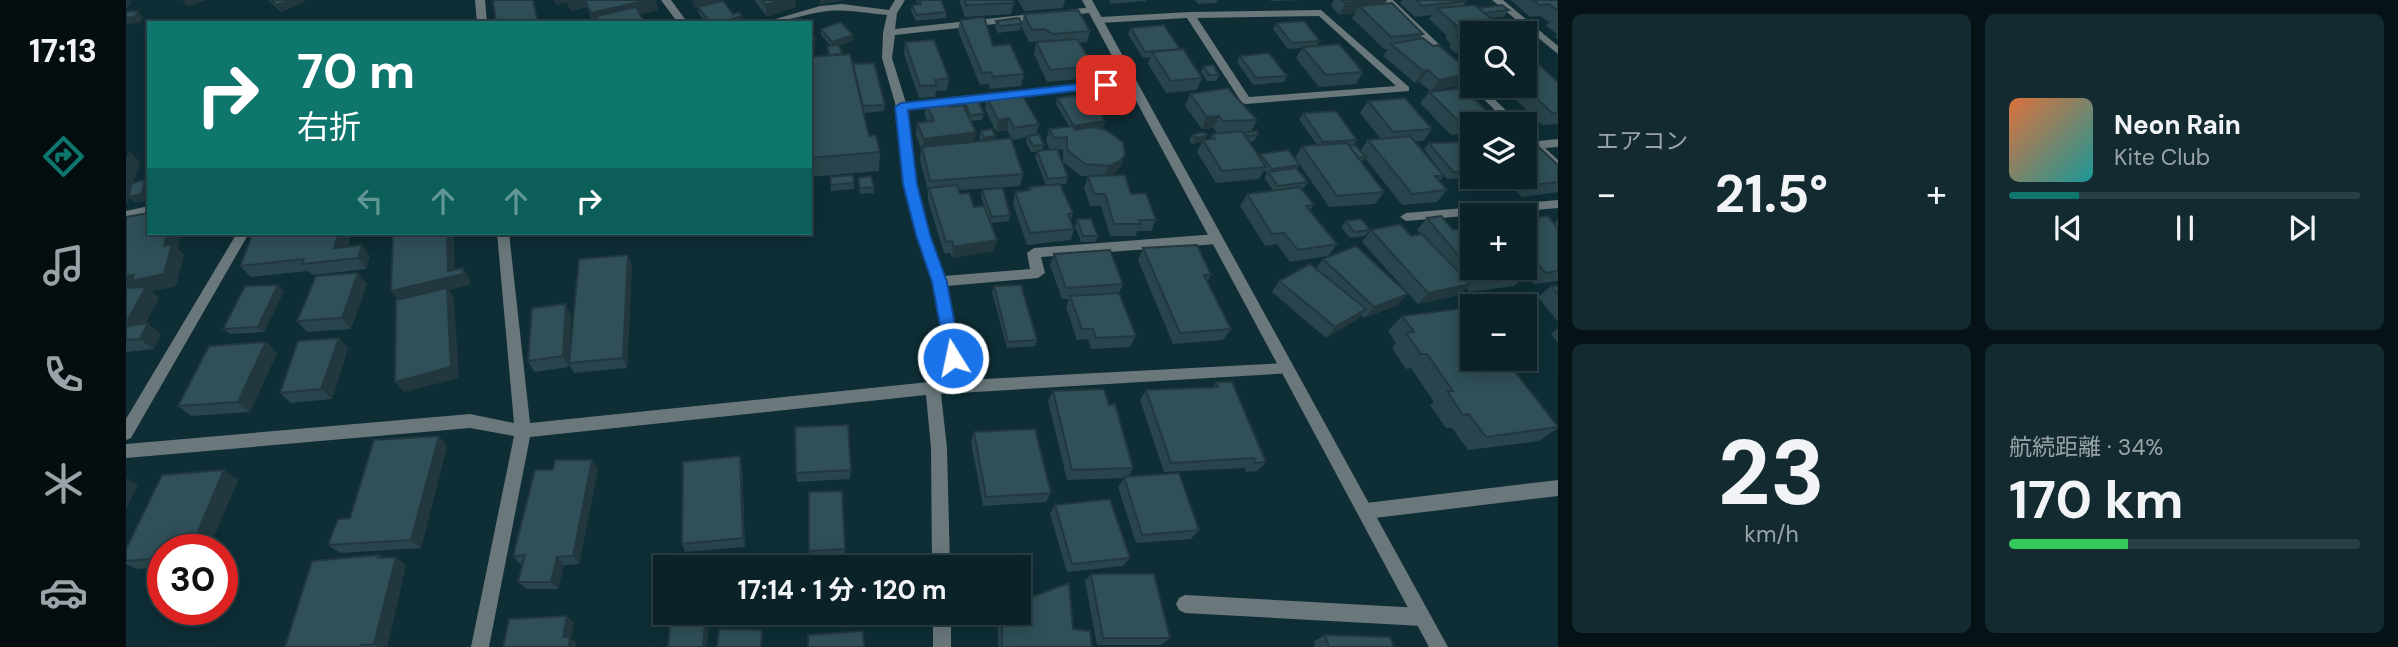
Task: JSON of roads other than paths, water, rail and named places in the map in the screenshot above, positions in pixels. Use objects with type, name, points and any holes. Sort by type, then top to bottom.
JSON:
[{"type":"street","points":[[480,0],[482,21]]},
{"type":"street","points":[[666,0],[682,21]]},
{"type":"street","points":[[900,0],[892,13],[887,58],[901,107],[910,184],[939,282],[953,358],[933,388],[939,448],[941,555]]},
{"type":"street","points":[[1388,0],[1460,70]]},
{"type":"street","points":[[1497,0],[1558,51]]},
{"type":"street","points":[[775,21],[820,9],[842,7],[892,13]]},
{"type":"street","points":[[888,33],[1093,10],[1190,15],[1321,13],[1405,89],[1246,102],[1190,15]]},
{"type":"street","points":[[1093,10],[1438,647]]},
{"type":"street","points":[[901,107],[1131,82]]},
{"type":"street","points":[[1488,98],[1502,112]]},
{"type":"street","points":[[1537,145],[1558,143]]},
{"type":"street","points":[[1537,146],[1558,167]]},
{"type":"street","points":[[1406,217],[1558,204]]},
{"type":"street","points":[[126,215],[147,210]]},
{"type":"street","points":[[126,433],[242,235]]},
{"type":"street","points":[[480,647],[523,431],[503,235]]},
{"type":"street","points":[[939,282],[1038,273],[1034,253],[1217,239]]},
{"type":"street","points":[[126,451],[470,421],[523,431],[933,388],[1286,369]]},
{"type":"street","points":[[1366,511],[1558,488]]},
{"type":"street","points":[[1185,604],[1422,617]]},
{"type":"street","points":[[942,625],[942,647]]}]
